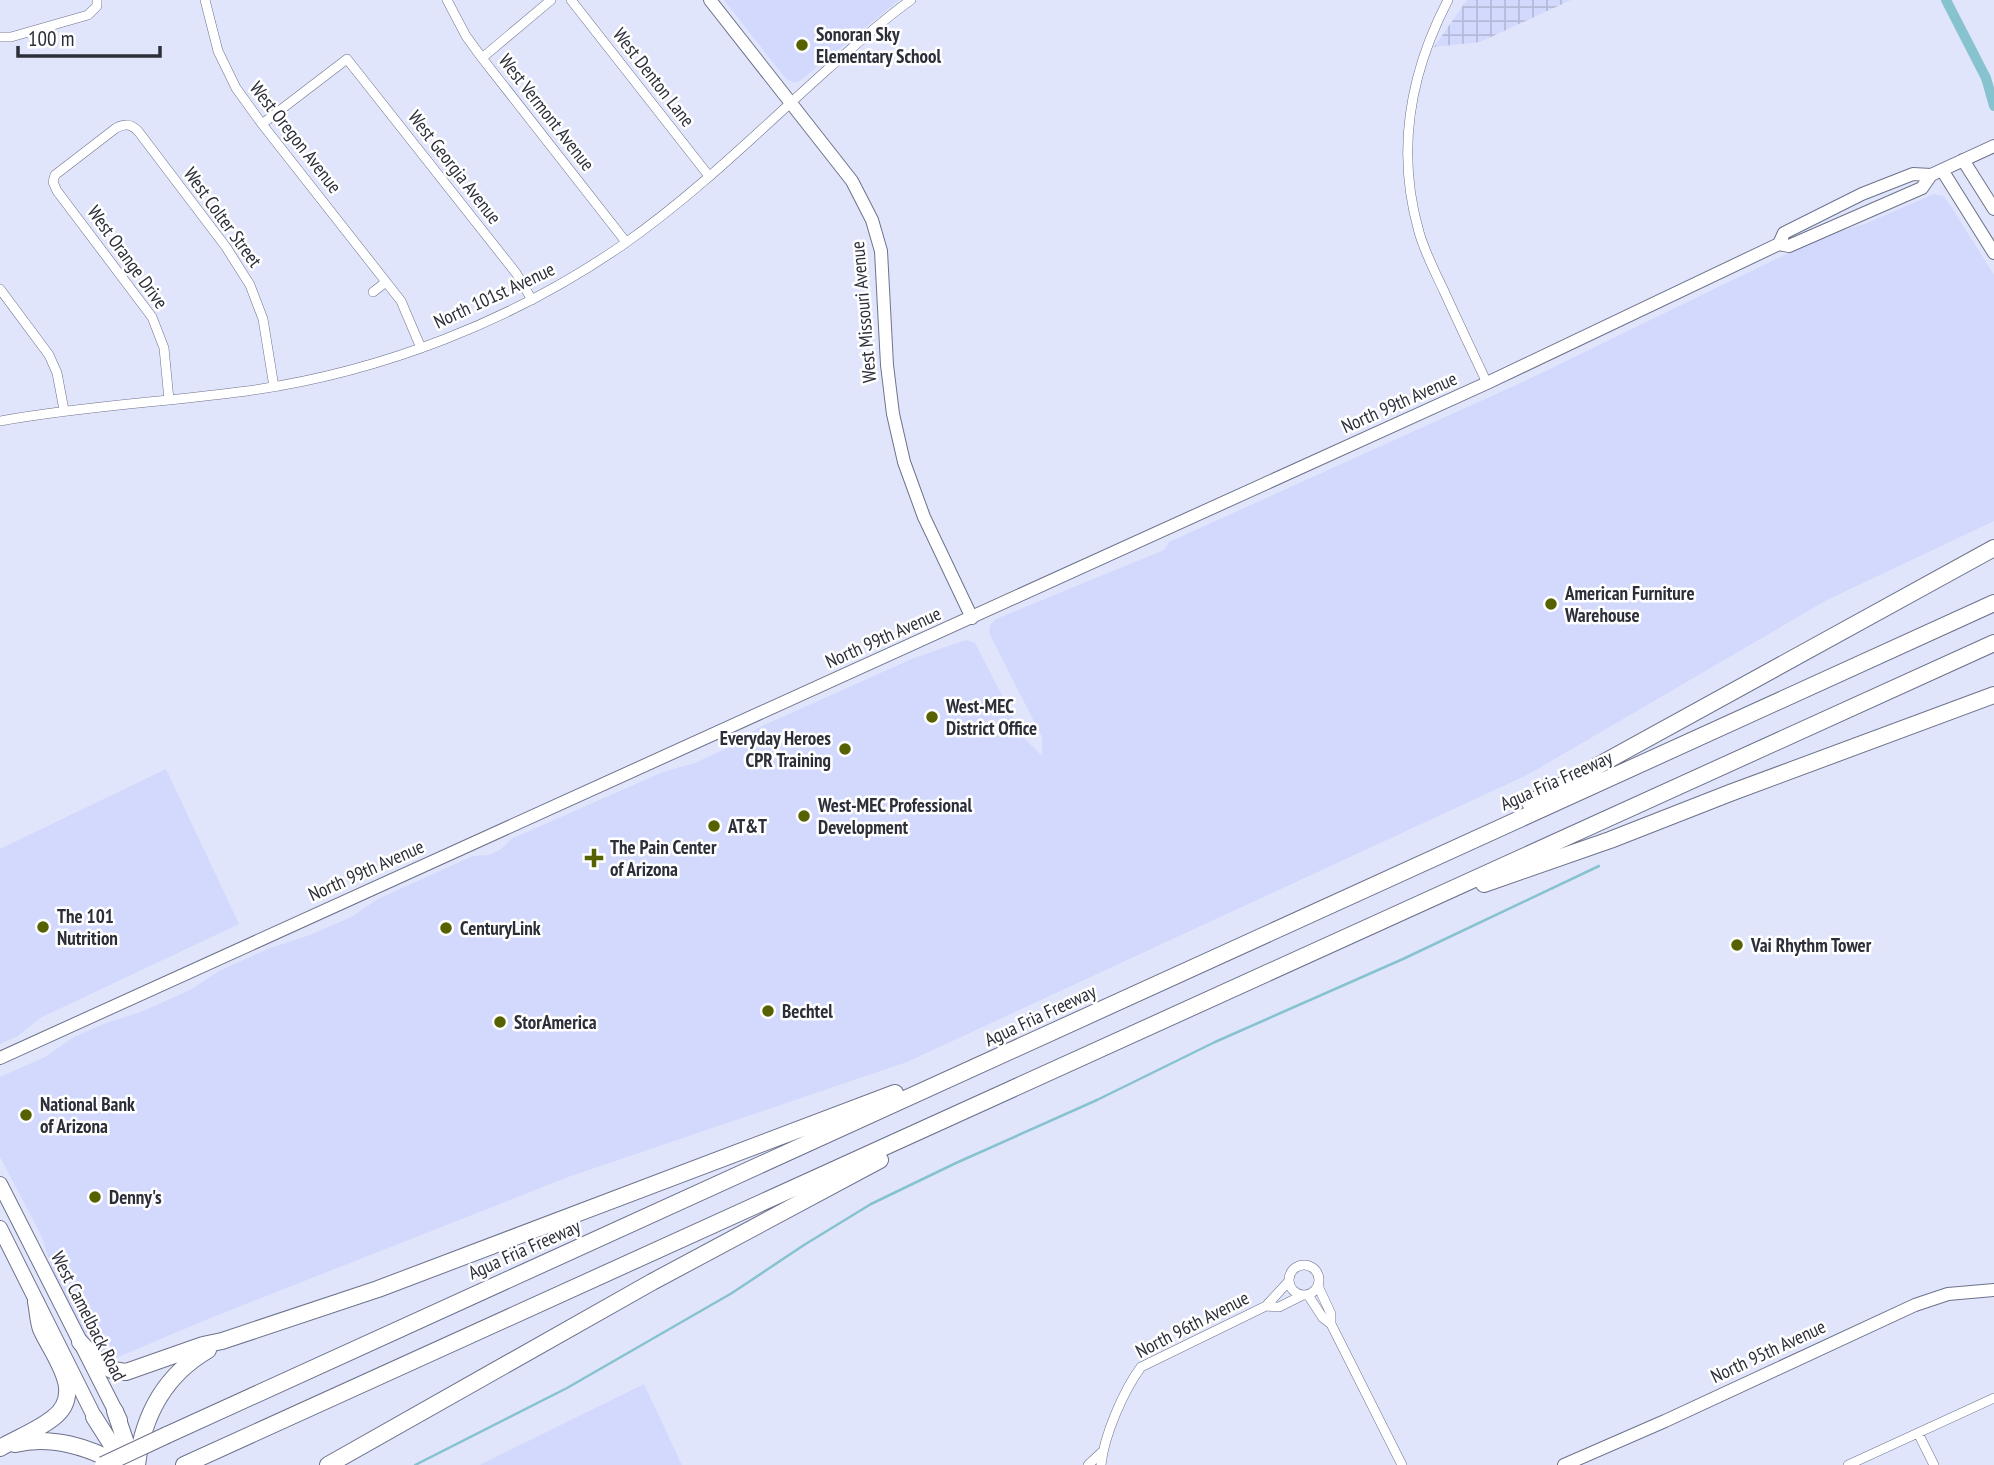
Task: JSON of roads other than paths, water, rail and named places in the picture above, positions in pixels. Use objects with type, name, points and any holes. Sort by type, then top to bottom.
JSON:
[{"type":"highway","points":[[1393,877],[1488,822],[1560,788],[1994,548]]},
{"type":"highway","name":"Agua Fria Freeway","points":[[127,1464],[167,1435],[1994,603]]},
{"type":"highway","points":[[184,1465],[1994,643]]},
{"type":"highway","points":[[1409,909],[1609,840],[1994,695]]},
{"type":"highway","points":[[80,1342],[103,1366],[126,1372],[377,1289],[699,1169],[893,1093],[973,1069]]},
{"type":"highway","points":[[328,1465],[662,1277],[801,1201],[919,1141],[987,1101]]},
{"type":"highway","points":[[0,1448],[51,1420],[62,1408],[68,1395],[64,1374],[40,1326],[36,1302]]},
{"type":"highway","points":[[127,1464],[164,1388],[186,1364],[222,1342]]},
{"type":"highway","points":[[115,1411],[124,1435],[127,1464]]},
{"type":"highway","points":[[94,1417],[127,1464]]},
{"type":"highway","points":[[0,1448],[23,1442],[43,1441],[89,1450],[127,1464]]},
{"type":"main road","name":"West Missouri Avenue","points":[[710,0],[852,181],[872,220],[882,258],[891,402],[904,462],[924,517],[972,618]]},
{"type":"main road","name":"North 99th Avenue","points":[[0,1058],[1487,383],[1779,244],[1789,246],[1922,188],[1936,172],[1994,146]]},
{"type":"main road","points":[[1963,160],[1994,209]]},
{"type":"main road","points":[[1936,172],[1994,253]]},
{"type":"main road","name":"West Camelback Road","points":[[0,1184],[115,1411]]},
{"type":"main road","name":"West Camelback Road","points":[[0,1228],[94,1417]]},
{"type":"main road","name":"North 95th Avenue","points":[[1564,1465],[1907,1308],[1948,1294],[1994,1290]]},
{"type":"street","points":[[0,37],[10,37],[88,15],[94,11],[97,0]]},
{"type":"street","name":"West Oregon Avenue","points":[[205,0],[212,31],[226,69],[262,124],[406,310],[421,348]]},
{"type":"street","name":"West Vermont Avenue","points":[[447,0],[466,36],[482,58],[626,242]]},
{"type":"street","points":[[482,58],[551,0]]},
{"type":"street","name":"West Denton Lane","points":[[571,0],[709,176]]},
{"type":"street","name":"North 101st Avenue","points":[[0,421],[64,410],[274,387],[346,372],[421,348],[487,322],[533,300],[626,242],[709,176],[911,0]]},
{"type":"street","points":[[1448,0],[1428,43],[1415,84],[1408,145],[1410,181],[1423,243],[1487,383]]},
{"type":"street","name":"West Georgia Avenue","points":[[262,124],[347,59],[516,273],[533,300]]},
{"type":"street","name":"West Colter Street","points":[[53,182],[55,174],[116,128],[125,124],[133,126],[244,272],[256,295],[263,319],[274,387]]},
{"type":"street","name":"West Orange Drive","points":[[53,182],[152,317],[164,348],[169,400]]},
{"type":"street","points":[[373,292],[386,282]]},
{"type":"street","points":[[0,289],[49,355],[57,373],[64,410]]},
{"type":"street","points":[[1331,1324],[1331,1314],[1318,1286],[1318,1274],[1307,1266],[1295,1269],[1289,1281],[1292,1289],[1306,1295],[1331,1324],[1402,1465]]},
{"type":"street","name":"North 96th Avenue","points":[[1101,1465],[1102,1452],[1130,1382],[1142,1367],[1266,1306],[1289,1281]]},
{"type":"street","points":[[1306,1295],[1318,1286]]},
{"type":"street","name":"North 96th Avenue","points":[[1266,1306],[1279,1307],[1306,1295]]},
{"type":"street","points":[[1848,1465],[1994,1398]]},
{"type":"street","points":[[1918,1433],[1934,1465]]},
{"type":"street","name":"North 96th Avenue","points":[[1088,1465],[1102,1452]]},
{"type":"waterway","points":[[1946,0],[1986,78],[1994,106]]},
{"type":"waterway","points":[[415,1465],[567,1388],[732,1293],[871,1204],[1599,866]]},
{"type":"place","name":"Sonoran Sky Elementary School","points":[[802,45]]},
{"type":"place","name":"American Furniture Warehouse","points":[[1551,604]]},
{"type":"place","name":"West-MEC District Office","points":[[932,717]]},
{"type":"place","name":"Everyday Heroes CPR Training","points":[[845,749]]},
{"type":"place","name":"West-MEC Professional Development","points":[[804,816]]},
{"type":"place","name":"AT&T","points":[[714,826]]},
{"type":"place","name":"The Pain Center of Arizona","points":[[594,858]]},
{"type":"place","name":"The 101 Nutrition","points":[[43,927]]},
{"type":"place","name":"CenturyLink","points":[[446,928]]},
{"type":"place","name":"Vai Rhythm Tower","points":[[1737,945]]},
{"type":"place","name":"Bechtel","points":[[768,1011]]},
{"type":"place","name":"StorAmerica","points":[[500,1022]]},
{"type":"place","name":"National Bank of Arizona","points":[[26,1115]]},
{"type":"place","name":"Denny's","points":[[95,1197]]}]
